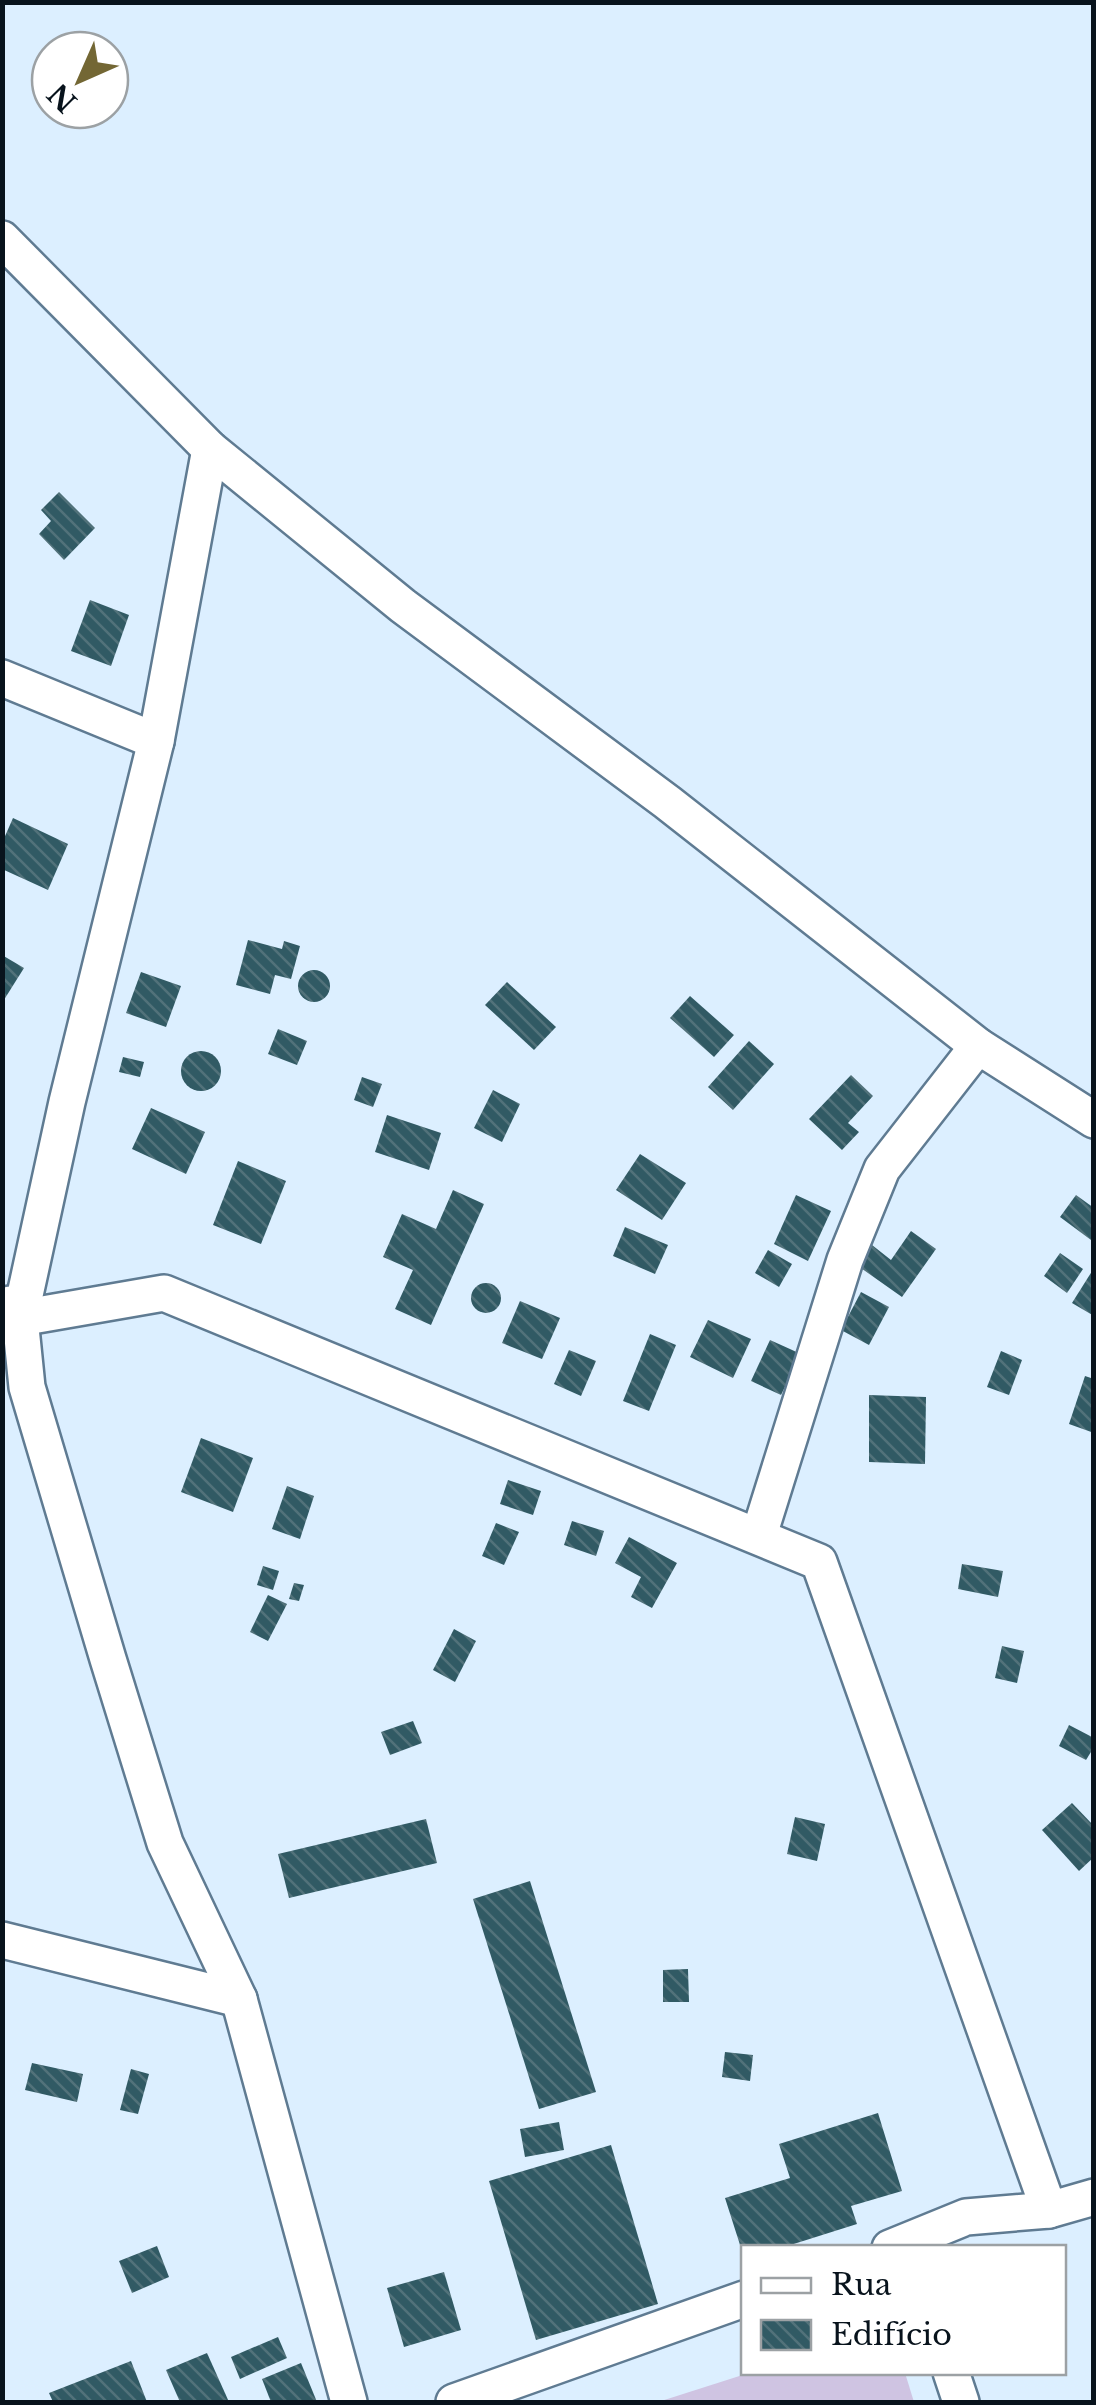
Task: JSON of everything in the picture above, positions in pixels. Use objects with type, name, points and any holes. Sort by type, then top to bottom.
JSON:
[{"type":"street","points":[[2,239],[210,449],[403,606],[667,802],[978,1046],[1094,1120]]},
{"type":"street","points":[[210,449],[156,741],[12,1306],[27,1387],[165,1843],[239,1999],[349,2402]]},
{"type":"street","points":[[2,678],[156,741]]},
{"type":"street","points":[[759,1536],[845,1260],[882,1169],[978,1046]]},
{"type":"street","points":[[12,1306],[164,1294],[819,1562],[1049,2210]]},
{"type":"street","points":[[2,1940],[239,1999]]},
{"type":"street","points":[[904,2245],[966,2218],[1049,2210],[1094,2198]]},
{"type":"street","points":[[454,2402],[741,2301]]},
{"type":"street","points":[[953,2375],[961,2402]]},
{"type":"shaded area","points":[[743,2375],[906,2375],[914,2402],[658,2402]]},
{"type":"building","points":[[59,492],[95,528],[64,560],[39,534],[51,521],[41,510]]},
{"type":"building","points":[[90,600],[129,615],[111,666],[71,651]]},
{"type":"building","points":[[13,818],[68,844],[48,890],[2,869],[2,843]]},
{"type":"building","points":[[248,940],[282,949],[284,941],[300,946],[291,979],[275,975],[270,994],[236,985]]},
{"type":"building","points":[[2,955],[24,968],[2,1003]]},
{"type":"building","points":[[314,970],[325,975],[330,986],[325,997],[314,1002],[303,997],[298,986],[303,975]]},
{"type":"building","points":[[141,972],[181,986],[166,1027],[126,1013]]},
{"type":"building","points":[[507,982],[556,1027],[534,1050],[485,1005]]},
{"type":"building","points":[[690,996],[734,1035],[714,1057],[670,1018]]},
{"type":"building","points":[[278,1029],[307,1041],[297,1065],[268,1054]]},
{"type":"building","points":[[749,1041],[774,1064],[733,1110],[708,1087]]},
{"type":"building","points":[[201,1051],[215,1057],[221,1071],[215,1085],[201,1091],[187,1085],[181,1071],[187,1057]]},
{"type":"building","points":[[123,1057],[144,1062],[140,1077],[119,1072]]},
{"type":"building","points":[[851,1075],[873,1096],[848,1123],[859,1132],[842,1150],[809,1119]]},
{"type":"building","points":[[362,1077],[382,1084],[373,1107],[354,1100]]},
{"type":"building","points":[[493,1090],[520,1104],[502,1142],[474,1128]]},
{"type":"building","points":[[151,1108],[205,1132],[186,1174],[132,1149]]},
{"type":"building","points":[[387,1115],[441,1133],[429,1170],[375,1152]]},
{"type":"building","points":[[640,1154],[686,1183],[662,1220],[616,1190]]},
{"type":"building","points":[[238,1161],[286,1181],[261,1244],[213,1225]]},
{"type":"building","points":[[453,1190],[484,1204],[431,1325],[395,1309],[413,1270],[383,1257],[402,1214],[436,1229]]},
{"type":"building","points":[[796,1195],[831,1211],[808,1261],[774,1244]]},
{"type":"building","points":[[1076,1195],[1094,1208],[1091,1240],[1060,1217]]},
{"type":"building","points":[[625,1227],[668,1245],[655,1274],[613,1256]]},
{"type":"building","points":[[911,1231],[936,1249],[902,1297],[858,1266],[872,1245],[891,1260]]},
{"type":"building","points":[[768,1250],[792,1264],[779,1287],[755,1273]]},
{"type":"building","points":[[1060,1253],[1083,1269],[1067,1293],[1044,1276]]},
{"type":"building","points":[[1094,1268],[1094,1316],[1072,1303]]},
{"type":"building","points":[[486,1283],[500,1292],[501,1298],[492,1312],[486,1313],[472,1304],[471,1298],[480,1284]]},
{"type":"building","points":[[861,1292],[889,1307],[869,1345],[841,1330]]},
{"type":"building","points":[[520,1301],[560,1318],[542,1359],[502,1343]]},
{"type":"building","points":[[708,1320],[751,1339],[733,1378],[690,1357]]},
{"type":"building","points":[[650,1334],[676,1345],[649,1411],[623,1401]]},
{"type":"building","points":[[770,1340],[801,1354],[781,1395],[751,1381]]},
{"type":"building","points":[[569,1350],[596,1361],[581,1396],[554,1384]]},
{"type":"building","points":[[1001,1351],[1022,1360],[1009,1395],[987,1387]]},
{"type":"building","points":[[1085,1376],[1094,1379],[1094,1433],[1069,1424]]},
{"type":"building","points":[[869,1395],[926,1397],[925,1464],[869,1462]]},
{"type":"building","points":[[201,1438],[253,1458],[233,1512],[181,1492]]},
{"type":"building","points":[[508,1480],[541,1491],[533,1515],[500,1504]]},
{"type":"building","points":[[287,1486],[314,1496],[300,1539],[272,1529]]},
{"type":"building","points":[[572,1521],[604,1531],[596,1556],[564,1545]]},
{"type":"building","points":[[496,1523],[519,1532],[504,1565],[482,1556]]},
{"type":"building","points":[[629,1537],[677,1563],[652,1608],[631,1597],[641,1577],[615,1563]]},
{"type":"building","points":[[962,1564],[1003,1571],[998,1597],[958,1589]]},
{"type":"building","points":[[263,1566],[279,1571],[273,1590],[257,1585]]},
{"type":"building","points":[[294,1583],[304,1585],[299,1601],[289,1599]]},
{"type":"building","points":[[268,1595],[287,1604],[268,1641],[250,1632]]},
{"type":"building","points":[[454,1629],[476,1641],[455,1682],[433,1670]]},
{"type":"building","points":[[1002,1646],[1024,1651],[1017,1683],[995,1678]]},
{"type":"building","points":[[413,1721],[422,1743],[390,1755],[381,1732]]},
{"type":"building","points":[[1069,1725],[1094,1738],[1094,1747],[1086,1760],[1059,1746]]},
{"type":"building","points":[[1072,1803],[1094,1826],[1094,1857],[1079,1871],[1042,1830]]},
{"type":"building","points":[[795,1817],[825,1824],[817,1861],[787,1854]]},
{"type":"building","points":[[426,1819],[437,1863],[289,1898],[278,1854]]},
{"type":"building","points":[[530,1881],[596,2092],[539,2109],[473,1899]]},
{"type":"building","points":[[688,1969],[689,2002],[663,2002],[663,1970]]},
{"type":"building","points":[[725,2052],[753,2055],[750,2081],[722,2077]]},
{"type":"building","points":[[32,2063],[83,2074],[77,2102],[25,2090]]},
{"type":"building","points":[[131,2069],[149,2074],[138,2114],[120,2110]]},
{"type":"building","points":[[878,2113],[902,2191],[851,2206],[857,2224],[790,2245],[741,2248],[725,2198],[790,2178],[779,2144]]},
{"type":"building","points":[[559,2122],[564,2150],[525,2157],[520,2129]]},
{"type":"building","points":[[611,2145],[658,2304],[536,2340],[489,2181]]},
{"type":"building","points":[[157,2246],[169,2277],[132,2293],[119,2261]]},
{"type":"building","points":[[444,2272],[461,2330],[404,2347],[387,2288]]},
{"type":"building","points":[[278,2337],[287,2358],[240,2379],[231,2357]]},
{"type":"building","points":[[207,2353],[229,2402],[180,2402],[166,2370]]},
{"type":"building","points":[[131,2361],[147,2402],[53,2402],[49,2393]]},
{"type":"building","points":[[301,2363],[317,2402],[271,2402],[262,2379]]}]
